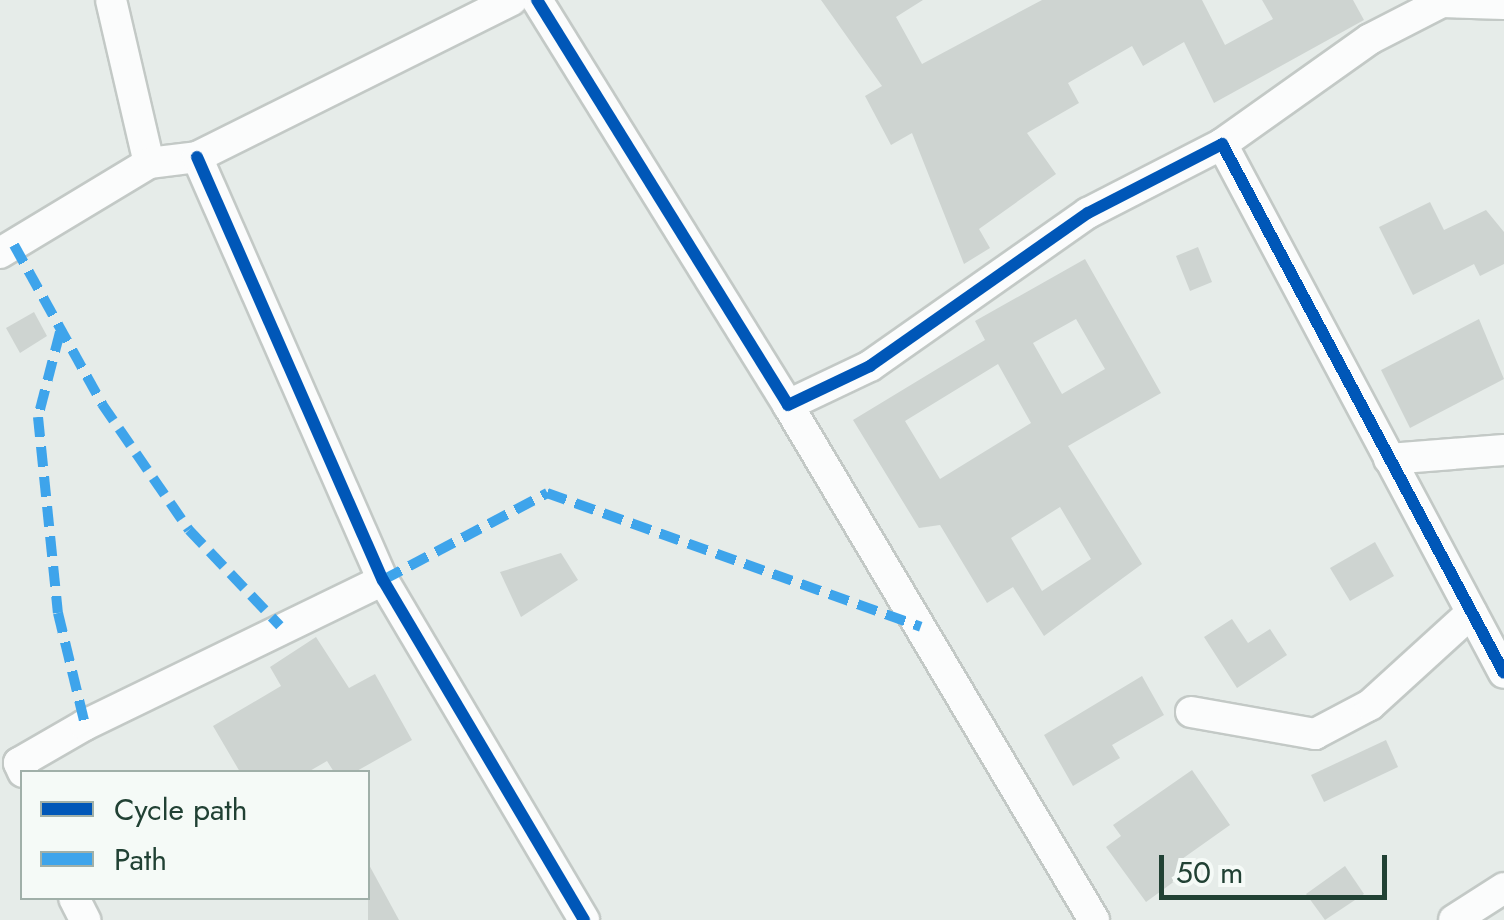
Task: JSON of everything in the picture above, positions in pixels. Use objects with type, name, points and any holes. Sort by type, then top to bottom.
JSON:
[{"type":"street","points":[[111,0],[150,163]]},
{"type":"street","points":[[0,253],[150,163],[196,156],[512,0]]},
{"type":"street","points":[[537,0],[788,405],[1094,920]]},
{"type":"street","points":[[788,405],[870,366],[1088,214],[1222,144],[1370,40],[1442,2],[1504,4]]},
{"type":"street","points":[[1222,144],[1504,674]]},
{"type":"street","points":[[196,156],[383,580],[584,920]]},
{"type":"street","points":[[1390,459],[1504,450]]},
{"type":"street","points":[[14,770],[383,580]]},
{"type":"street","points":[[1191,712],[1315,734],[1370,705],[1472,613]]},
{"type":"street","points":[[1454,920],[1504,888]]},
{"type":"building","points":[[821,0],[923,0],[896,17],[922,64],[1042,0],[1202,0],[1225,45],[1273,19],[1262,0],[1353,0],[1364,20],[1214,103],[1184,42],[1143,66],[1132,46],[1068,83],[1079,103],[1027,133],[1056,174],[979,229],[990,248],[964,264],[912,133],[891,145],[865,96],[882,86]]},
{"type":"building","points":[[1430,202],[1444,230],[1486,210],[1504,232],[1504,264],[1480,276],[1474,264],[1413,295],[1379,227]]},
{"type":"building","points":[[1198,247],[1212,282],[1190,291],[1176,256]]},
{"type":"building","points":[[1085,259],[1161,393],[1068,446],[1142,564],[1044,636],[1013,587],[987,603],[940,525],[919,528],[853,420],[985,340],[975,321]],"holes":[[[1076,319],[1105,369],[1062,394],[1033,343]],[[998,364],[1031,423],[940,479],[905,421]],[[1060,507],[1091,559],[1042,591],[1011,538]]]},
{"type":"building","points":[[34,312],[47,336],[20,353],[6,328]]},
{"type":"building","points":[[1479,319],[1504,379],[1410,428],[1381,370]]},
{"type":"building","points":[[1375,542],[1394,576],[1350,601],[1330,568]]},
{"type":"building","points":[[561,553],[578,580],[521,617],[500,572]]},
{"type":"building","points":[[1232,619],[1248,643],[1270,629],[1287,655],[1237,688],[1204,637]]},
{"type":"building","points":[[316,637],[349,688],[375,674],[412,740],[359,770],[333,770],[327,761],[311,770],[239,770],[213,726],[281,686],[270,667]]},
{"type":"building","points":[[1142,676],[1164,715],[1112,745],[1120,758],[1073,786],[1044,735]]},
{"type":"building","points":[[1386,740],[1398,767],[1324,802],[1311,775]]},
{"type":"building","points":[[1192,770],[1230,825],[1182,859],[1190,870],[1146,902],[1106,847],[1121,836],[1113,825]]},
{"type":"building","points":[[1345,866],[1364,894],[1325,920],[1306,894]]},
{"type":"building","points":[[370,867],[399,920],[368,920],[370,900]]},
{"type":"marked path","points":[[14,245],[102,404],[189,530],[280,626]]},
{"type":"marked path","points":[[60,332],[38,417],[58,613],[85,725]]},
{"type":"marked path","points":[[383,580],[547,493],[921,627]]},
{"type":"cycle path","points":[[537,0],[788,405],[870,366],[1088,213],[1222,144],[1504,673]]},
{"type":"cycle path","points":[[197,157],[383,580],[584,920]]}]
